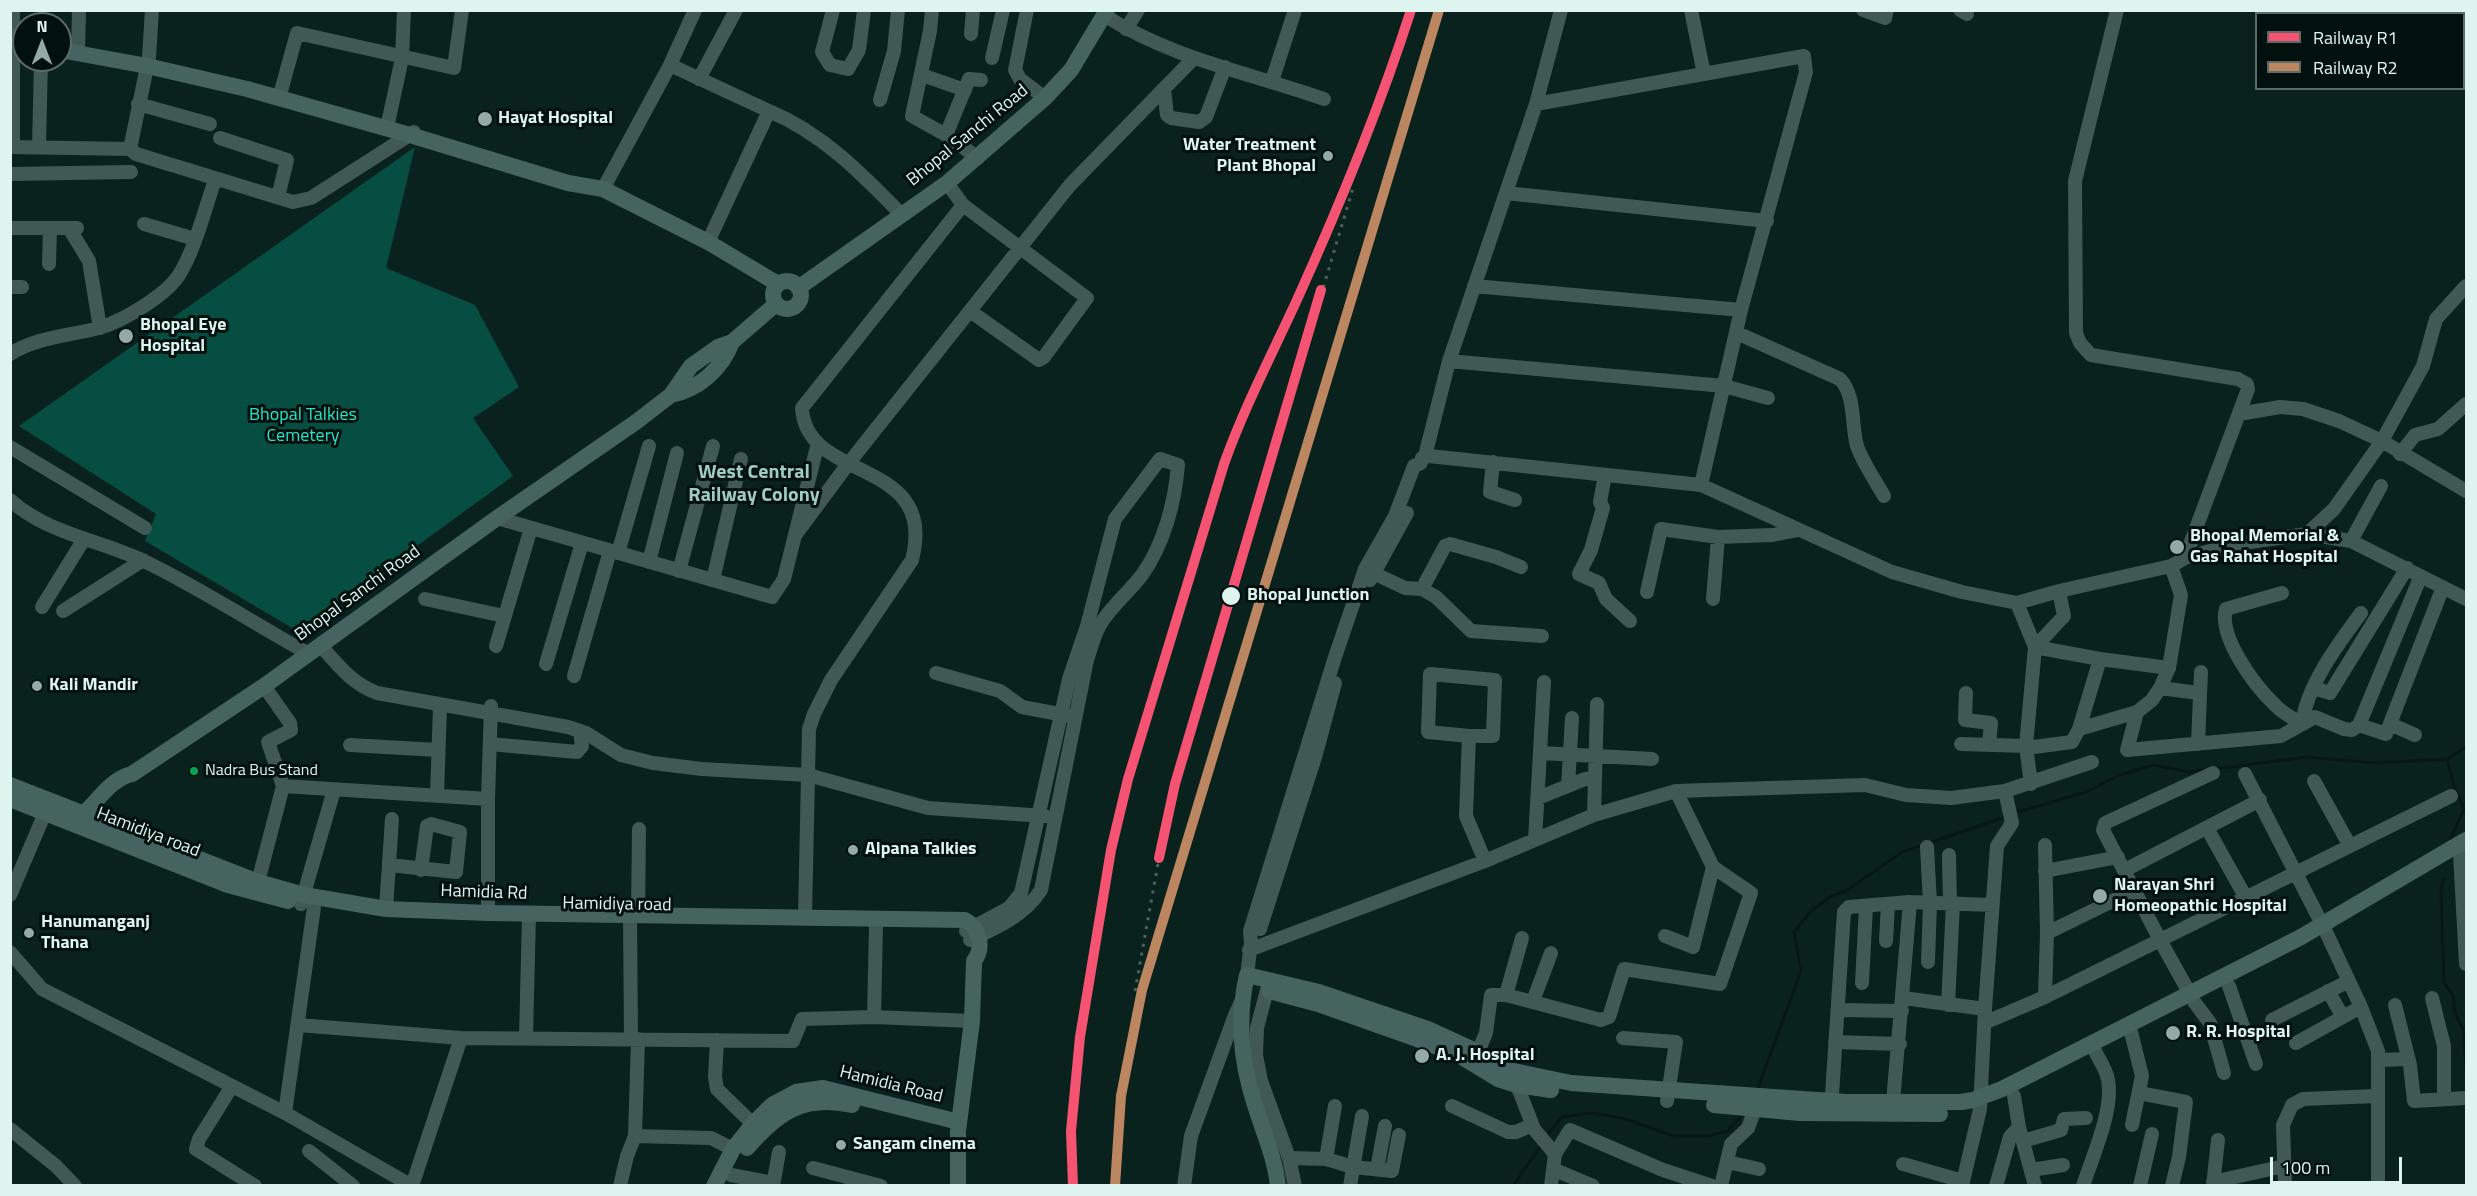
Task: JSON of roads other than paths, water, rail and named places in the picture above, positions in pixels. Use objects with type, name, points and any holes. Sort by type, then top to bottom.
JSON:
[{"type":"main road","name":"Bhopal Sanchi Road","points":[[798,288],[947,183],[1045,98],[1071,70],[1105,13]]},
{"type":"main road","points":[[72,45],[221,74],[253,87],[388,123]]},
{"type":"main road","points":[[72,49],[79,48]]},
{"type":"main road","points":[[253,87],[281,91],[524,166],[570,176],[579,183],[603,189],[708,242],[778,284]]},
{"type":"main road","points":[[787,281],[798,288],[800,297],[796,305],[784,309],[776,304],[772,296],[778,284],[787,281]]},
{"type":"main road","name":"Bhopal Sanchi Road","points":[[78,819],[113,784],[132,774],[264,686],[497,518],[636,422],[671,395],[691,366],[718,347],[732,342],[776,304]]},
{"type":"main road","name":"Hamidia Rd","points":[[10,785],[78,819],[258,882],[306,902],[386,909],[488,913],[529,918]]},
{"type":"main road","name":"Hamidia Rd","points":[[10,799],[45,813],[78,819]]},
{"type":"main road","name":"Hamidiya road","points":[[78,819],[228,885],[375,916],[805,922],[955,927],[972,933]]},
{"type":"main road","points":[[1244,987],[1318,998],[1417,1039],[1522,1074],[1571,1083],[1755,1109],[1831,1107],[1893,1102],[1981,1103],[2002,1089],[2192,998],[2229,986],[2324,928],[2464,848]]},
{"type":"main road","points":[[805,922],[957,918],[965,920],[972,933],[970,952],[974,961],[972,1021],[959,1127],[958,1185]]},
{"type":"main road","points":[[1475,1058],[1498,1079],[1517,1085],[1592,1095],[1668,1096],[1949,1114],[1981,1103],[2014,1096],[2324,928]]},
{"type":"main road","points":[[1244,987],[1318,998]]},
{"type":"main road","points":[[1244,987],[1242,1023],[1244,1056],[1249,1085],[1269,1144],[1278,1185]]},
{"type":"main road","name":"Hamidia Road","points":[[714,1185],[733,1149],[753,1124],[772,1106],[796,1092],[819,1095],[840,1102],[959,1127]]},
{"type":"main road","name":"Hamidia Road","points":[[728,1180],[742,1154],[761,1132],[783,1113],[819,1095]]},
{"type":"street","points":[[79,10],[79,48]]},
{"type":"street","points":[[130,149],[148,61],[152,10]]},
{"type":"street","points":[[388,123],[402,58],[404,10]]},
{"type":"street","points":[[281,91],[297,33],[454,68],[462,10]]},
{"type":"street","points":[[603,189],[670,65],[695,10]]},
{"type":"street","points":[[699,79],[736,10]]},
{"type":"street","points":[[833,10],[822,52],[830,65],[848,69],[861,42],[864,10]]},
{"type":"street","points":[[880,100],[894,51],[897,10]]},
{"type":"street","points":[[932,10],[922,75],[912,116],[946,135],[978,158]]},
{"type":"street","points":[[971,34],[973,10]]},
{"type":"street","points":[[992,58],[1003,10]]},
{"type":"street","points":[[1126,29],[1138,10]]},
{"type":"street","points":[[1272,81],[1294,10]]},
{"type":"street","points":[[1184,1185],[1191,1136],[1235,1015],[1244,987],[1250,946],[1258,934],[1316,754],[1330,685],[1369,572],[1408,511],[1423,469],[1423,459],[1449,361],[1536,104],[1561,10]]},
{"type":"street","points":[[1691,10],[1704,74]]},
{"type":"street","points":[[1863,10],[1885,18],[1887,10]]},
{"type":"street","points":[[2117,10],[2075,182],[2076,333],[2080,343],[2091,355],[2242,380],[2248,389],[2185,558]]},
{"type":"street","points":[[1027,11],[1015,70],[1020,79],[1045,98]]},
{"type":"street","points":[[1105,13],[1126,29],[1194,58],[1324,99]]},
{"type":"street","points":[[1536,104],[1804,56],[1806,72],[1741,310],[1701,485]]},
{"type":"street","points":[[796,534],[848,464],[1070,184],[1194,58]]},
{"type":"street","points":[[670,65],[816,135],[848,160],[901,214]]},
{"type":"street","points":[[1164,89],[1167,115],[1171,118],[1199,122],[1206,117],[1224,67]]},
{"type":"street","points":[[15,72],[12,147],[130,149],[136,154],[190,172],[293,202],[310,198],[414,132]]},
{"type":"street","points":[[39,147],[41,72]]},
{"type":"street","points":[[922,75],[965,90]]},
{"type":"street","points":[[946,135],[969,78],[981,80]]},
{"type":"street","points":[[138,104],[210,124]]},
{"type":"street","points":[[708,242],[769,111]]},
{"type":"street","points":[[220,138],[287,160],[278,197]]},
{"type":"street","points":[[10,174],[131,172]]},
{"type":"street","points":[[10,354],[21,347],[100,328],[128,318],[177,277],[195,239],[215,180]]},
{"type":"street","points":[[947,183],[963,205],[1087,298],[1044,357],[1039,360],[970,310]]},
{"type":"street","points":[[1506,193],[1767,221]]},
{"type":"street","points":[[805,922],[809,729],[831,680],[912,560],[916,545],[912,510],[902,495],[886,483],[848,464],[818,443],[803,424],[802,408],[963,205]]},
{"type":"street","points":[[144,224],[195,239]]},
{"type":"street","points":[[10,228],[74,228],[89,261],[100,328]]},
{"type":"street","points":[[49,264],[50,229]]},
{"type":"street","points":[[1474,286],[1741,310]]},
{"type":"street","points":[[2307,534],[2334,509],[2382,441],[2423,366],[2436,319],[2466,286]]},
{"type":"street","points":[[1737,333],[1840,379],[1845,384],[1849,394],[1857,445],[1884,496]]},
{"type":"street","points":[[1449,361],[1724,386],[1768,398]]},
{"type":"street","points":[[2400,454],[2415,435],[2438,429],[2466,404]]},
{"type":"street","points":[[2239,414],[2280,406],[2303,409],[2339,421],[2382,441],[2400,454],[2466,490]]},
{"type":"street","points":[[497,518],[772,597],[784,579],[818,443]]},
{"type":"street","points":[[574,676],[649,446]]},
{"type":"street","points":[[679,571],[713,446]]},
{"type":"street","points":[[10,447],[145,528]]},
{"type":"street","points":[[649,562],[677,453]]},
{"type":"street","points":[[713,580],[741,459]]},
{"type":"street","points":[[972,933],[1009,908],[1021,893],[1039,811],[1068,715],[1115,519],[1160,459],[1178,465],[1174,492],[1162,537],[1153,557],[1142,575],[1100,624],[1085,648]]},
{"type":"street","points":[[1423,459],[1492,462],[1701,485],[1892,572],[1962,592],[2017,603],[2059,591],[2171,566],[2185,558],[2235,543],[2307,534],[2351,541],[2407,568],[2420,578],[2466,599]]},
{"type":"street","points":[[1492,462],[1490,492],[1515,500]]},
{"type":"street","points":[[1605,475],[1600,502],[1604,508],[1591,550],[1579,574],[1599,583],[1606,599],[1630,621]]},
{"type":"street","points":[[2351,541],[2380,486]]},
{"type":"street","points":[[10,500],[26,514],[65,532],[142,560],[319,646],[351,680],[398,699],[440,706],[491,709],[579,721],[590,725],[616,743],[633,750],[808,772],[928,808],[1057,813]]},
{"type":"street","points":[[10,518],[26,514]]},
{"type":"street","points":[[496,646],[531,528]]},
{"type":"street","points":[[1647,592],[1661,529],[1718,537],[1773,535],[1798,530]]},
{"type":"street","points":[[1713,599],[1718,537]]},
{"type":"street","points":[[42,608],[84,538]]},
{"type":"street","points":[[546,664],[582,543]]},
{"type":"street","points":[[1422,589],[1445,546],[1450,544],[1496,556],[1521,567]]},
{"type":"street","points":[[63,611],[142,560]]},
{"type":"street","points":[[2079,729],[2137,712],[2152,700],[2160,688],[2169,668],[2181,595],[2171,566]]},
{"type":"street","points":[[2314,688],[2330,693],[2407,568]]},
{"type":"street","points":[[1369,572],[1405,588],[1422,589],[1436,597],[1470,631],[1542,636]]},
{"type":"street","points":[[2137,712],[2127,750],[2281,736],[2315,717],[2352,730],[2359,725],[2420,578]]},
{"type":"street","points":[[2359,725],[2386,735],[2443,587]]},
{"type":"street","points":[[2035,647],[2064,616],[2059,591]]},
{"type":"street","points":[[2282,593],[2226,609],[2223,618],[2226,632],[2252,679],[2276,707],[2302,724]]},
{"type":"street","points":[[425,599],[504,616]]},
{"type":"street","points":[[2017,603],[2035,647],[2026,747],[2031,784]]},
{"type":"street","points":[[2302,724],[2303,714],[2314,688],[2333,652],[2361,613]]},
{"type":"street","points":[[2035,647],[2169,668]]},
{"type":"street","points":[[1961,744],[2026,747],[2072,742],[2079,729],[2100,659]]},
{"type":"street","points":[[2198,744],[2201,672]]},
{"type":"street","points":[[936,674],[1000,691],[1022,707],[1068,715]]},
{"type":"street","points":[[1430,675],[1495,680],[1493,736],[1469,735],[1428,732],[1430,675]]},
{"type":"street","points":[[1535,840],[1544,682]]},
{"type":"street","points":[[258,882],[283,786],[268,742],[291,730],[290,723],[264,686]]},
{"type":"street","points":[[373,687],[400,690],[491,709],[580,731],[621,755],[653,763],[702,769],[808,772]]},
{"type":"street","points":[[2160,688],[2199,693]]},
{"type":"street","points":[[1966,693],[1965,720],[1991,723],[1989,745]]},
{"type":"street","points":[[1594,815],[1597,704]]},
{"type":"street","points":[[437,796],[440,706]]},
{"type":"street","points":[[488,913],[491,709]]},
{"type":"street","points":[[972,933],[1013,918],[1033,902],[1041,890],[1057,813],[1068,715]]},
{"type":"street","points":[[1568,786],[1572,718]]},
{"type":"street","points":[[2390,724],[2415,735]]},
{"type":"street","points":[[490,744],[577,752],[582,746],[580,731]]},
{"type":"street","points":[[1469,735],[1466,816],[1485,861]]},
{"type":"street","points":[[350,745],[438,750]]},
{"type":"street","points":[[1540,753],[1652,759]]},
{"type":"street","points":[[1250,946],[1485,861],[1594,815],[1676,791],[1865,785],[1906,795],[1951,798],[2005,791],[2092,762]]},
{"type":"street","points":[[2213,773],[2105,823],[2103,830],[2125,870],[2133,891],[2192,998],[2210,1023],[2224,1073]]},
{"type":"street","points":[[2245,774],[2324,928],[2361,1007],[2378,1051],[2376,1096],[2378,1185]]},
{"type":"street","points":[[1538,798],[1586,778],[1595,778]]},
{"type":"street","points":[[2314,781],[2349,846]]},
{"type":"street","points":[[283,786],[488,799]]},
{"type":"street","points":[[285,1113],[298,1025],[306,902],[334,790]]},
{"type":"street","points":[[1475,1058],[1486,1033],[1491,995],[1506,994],[1601,1020],[1609,1017],[1624,969],[1720,984],[1751,893],[1713,867],[1676,791]]},
{"type":"street","points":[[1903,1164],[1932,1171],[1962,1183],[1981,1103],[1984,1016],[1997,846],[2011,818],[2005,791]]},
{"type":"street","points":[[1839,1010],[1902,1005],[1948,1005],[1984,1016],[2045,997],[2451,796]]},
{"type":"street","points":[[2125,870],[2260,801]]},
{"type":"street","points":[[10,895],[45,813]]},
{"type":"street","points":[[386,909],[392,819]]},
{"type":"street","points":[[2207,828],[2246,898]]},
{"type":"street","points":[[620,1185],[635,1136],[632,918],[639,829]]},
{"type":"street","points":[[2045,845],[2048,933],[2045,997]]},
{"type":"street","points":[[1927,848],[1930,903],[1928,962]]},
{"type":"street","points":[[2464,848],[2466,964]]},
{"type":"street","points":[[1948,1005],[1952,904],[1949,855]]},
{"type":"street","points":[[2045,871],[2118,857]]},
{"type":"street","points":[[389,865],[421,870]]},
{"type":"street","points":[[1665,936],[1693,947],[1713,867]]},
{"type":"street","points":[[2048,933],[2133,891]]},
{"type":"street","points":[[1831,1107],[1844,912],[1849,907],[1910,902],[1992,905]]},
{"type":"street","points":[[1893,1102],[1910,902]]},
{"type":"street","points":[[1886,941],[1887,904]]},
{"type":"street","points":[[1862,983],[1866,906]]},
{"type":"street","points":[[526,1038],[529,918]]},
{"type":"street","points":[[874,1017],[876,926]]},
{"type":"street","points":[[1506,994],[1522,938]]},
{"type":"street","points":[[10,952],[42,989],[285,1113],[412,1185],[461,1038]]},
{"type":"street","points":[[1533,1001],[1551,953]]},
{"type":"street","points":[[2272,1020],[2349,981]]},
{"type":"street","points":[[2229,986],[2256,1064]]},
{"type":"street","points":[[1267,990],[1257,1028],[1256,1055],[1261,1081],[1289,1158],[1295,1185]]},
{"type":"street","points":[[2328,992],[2343,1017]]},
{"type":"street","points":[[2432,998],[2444,1046],[2444,1100]]},
{"type":"street","points":[[2395,1005],[2408,1059],[2414,1101],[2466,1098]]},
{"type":"street","points":[[2296,1042],[2361,1007]]},
{"type":"street","points":[[298,1025],[461,1038],[793,1041],[802,1019],[874,1017],[972,1021]]},
{"type":"street","points":[[2131,1032],[2141,1071],[2132,1125]]},
{"type":"street","points":[[1623,1038],[1676,1042],[1668,1096]]},
{"type":"street","points":[[717,1040],[715,1077],[717,1089],[753,1124]]},
{"type":"street","points":[[1835,1042],[1899,1044]]},
{"type":"street","points":[[2083,1185],[2100,1134],[2108,1097],[2108,1077],[2095,1051]]},
{"type":"street","points":[[2379,1060],[2408,1059]]},
{"type":"street","points":[[1517,1085],[1533,1127],[1555,1154]]},
{"type":"street","points":[[232,1086],[199,1139],[196,1149],[255,1185]]},
{"type":"street","points":[[2139,1093],[2186,1102],[2179,1157],[2172,1185]]},
{"type":"street","points":[[2014,1096],[2021,1134],[2035,1185]]},
{"type":"street","points":[[2285,1185],[2283,1125],[2292,1105],[2303,1099],[2376,1096]]},
{"type":"street","points":[[1326,1159],[1335,1106]]},
{"type":"street","points":[[1452,1106],[1508,1132],[1533,1127]]},
{"type":"street","points":[[1721,1185],[1731,1144],[1748,1128],[1755,1109]]},
{"type":"street","points":[[1350,1185],[1362,1116]]},
{"type":"street","points":[[1996,1185],[2010,1137],[2061,1130],[2064,1119],[2086,1118]]},
{"type":"street","points":[[1377,1169],[1384,1126]]},
{"type":"street","points":[[10,1129],[56,1166],[75,1185]]},
{"type":"street","points":[[1551,1185],[1555,1170],[1555,1154],[1570,1130],[1663,1170],[1712,1185]]},
{"type":"street","points":[[2140,1185],[2152,1134]]},
{"type":"street","points":[[1289,1158],[1326,1159],[1353,1167],[1393,1170],[1400,1135]]},
{"type":"street","points":[[635,1136],[711,1138],[733,1149]]},
{"type":"street","points":[[2218,1140],[2213,1184],[2284,1166]]},
{"type":"street","points":[[309,1151],[352,1185]]},
{"type":"street","points":[[728,1180],[773,1184],[779,1152]]},
{"type":"street","points":[[2004,1160],[2030,1165],[2063,1165]]},
{"type":"street","points":[[1727,1162],[1759,1169]]},
{"type":"street","points":[[813,1168],[881,1185]]},
{"type":"street","points":[[1555,1170],[1593,1185]]},
{"type":"street","points":[[1927,1185],[1932,1171]]},
{"type":"waterway","points":[[2215,769],[2307,757],[2376,763],[2447,759],[2466,747]]},
{"type":"waterway","points":[[2447,759],[2455,789],[2464,809],[2451,838]]},
{"type":"waterway","points":[[2014,813],[2086,792],[2117,776],[2153,765],[2190,772],[2205,770]]},
{"type":"waterway","points":[[1929,843],[2005,817]]},
{"type":"waterway","points":[[1758,1088],[1801,971],[1794,932],[1811,911],[1831,896],[1846,891],[1902,852],[1923,845]]},
{"type":"waterway","points":[[2443,880],[2441,892],[2444,982],[2453,996],[2455,1013],[2463,1029],[2466,1067]]},
{"type":"waterway","points":[[1546,1137],[1562,1117],[1591,1113],[1622,1118],[1674,1136],[1708,1136],[1728,1131],[1741,1116]]},
{"type":"waterway","points":[[1513,1186],[1541,1145]]},
{"type":"railway","points":[[1073,1186],[1071,1131],[1080,1037],[1111,850],[1128,779],[1224,464],[1249,402],[1343,194],[1386,84],[1411,10]]},
{"type":"railway","points":[[1135,991],[1163,836],[1175,784],[1353,188]]},
{"type":"rail line","name":"R1","points":[[1073,1186],[1071,1131],[1080,1037],[1111,850],[1128,779],[1224,464],[1249,402],[1343,194],[1386,84],[1411,10]]},
{"type":"rail line","name":"R2","points":[[1115,1186],[1121,1096],[1142,990],[1439,10]]},
{"type":"rail line","name":"R1","points":[[1159,858],[1175,784],[1321,290]]},
{"type":"place","name":"Hayat Hospital","points":[[485,119]]},
{"type":"place","name":"Water Treatment Plant Bhopal","points":[[1328,156]]},
{"type":"place","name":"Bhopal Eye Hospital","points":[[126,336]]},
{"type":"place","name":"Bhopal Memorial & Gas Rahat Hospital","points":[[2177,547]]},
{"type":"place","name":"Bhopal Junction","points":[[1231,596]]},
{"type":"place","name":"Kali Mandir","points":[[37,686]]},
{"type":"place","name":"Nadra Bus Stand","points":[[194,771]]},
{"type":"place","name":"Alpana Talkies","points":[[853,850]]},
{"type":"place","name":"Narayan Shri Homeopathic Hospital","points":[[2100,896]]},
{"type":"place","name":"Hanumanganj Thana","points":[[29,933]]},
{"type":"place","name":"R. R. Hospital","points":[[2173,1033]]},
{"type":"place","name":"A. J. Hospital","points":[[1422,1056]]},
{"type":"place","name":"Sangam cinema","points":[[841,1145]]},
{"type":"district","name":"West Central Railway Colony","points":[[754,484]]},
{"type":"park label","name":"Bhopal Talkies Cemetery","points":[[303,426]]}]
